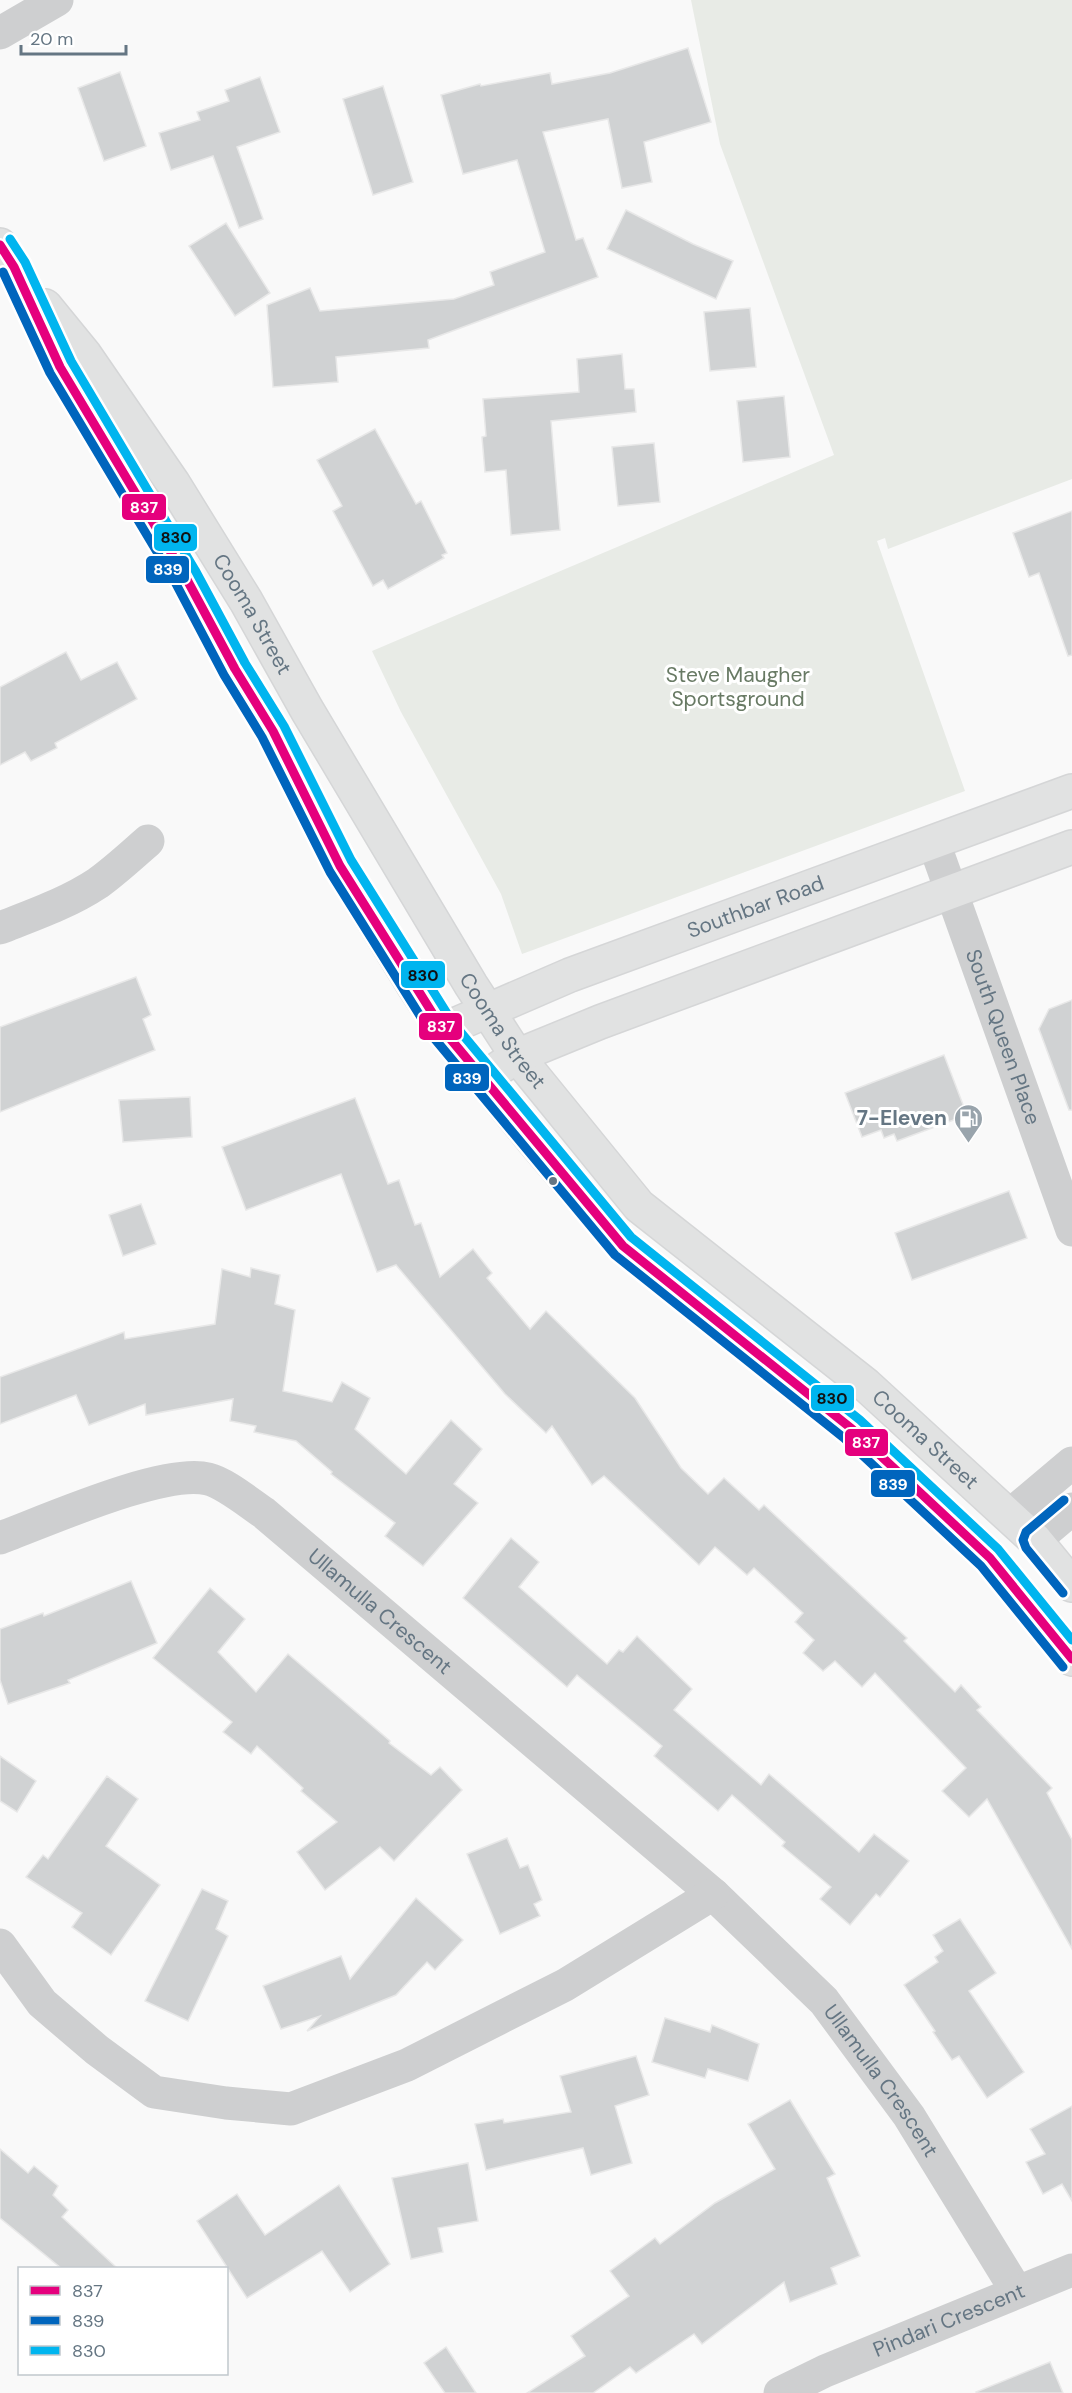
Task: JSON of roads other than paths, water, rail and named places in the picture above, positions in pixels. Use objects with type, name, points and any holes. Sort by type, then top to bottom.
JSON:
[{"type":"main road","name":"Cooma Street","points":[[7,256],[85,355],[173,483],[246,601],[307,710],[471,985],[517,1056],[639,1206],[866,1385],[1035,1540],[1072,1585]]},
{"type":"main road","name":"Cooma Street","points":[[7,256],[60,367],[180,567],[273,731],[340,866],[443,1030],[623,1246],[852,1429],[990,1558],[1072,1659]]},
{"type":"main road","points":[[273,731],[307,710]]},
{"type":"main road","name":"Southbar Road","points":[[443,1030],[570,975],[1072,791]]},
{"type":"main road","points":[[482,1078],[517,1056],[600,1022],[1072,847]]},
{"type":"main road","points":[[990,1558],[1009,1516]]},
{"type":"main road","points":[[990,1558],[1035,1540]]},
{"type":"street","points":[[0,33],[57,0]]},
{"type":"street","points":[[0,928],[47,910],[86,890],[121,865],[148,841]]},
{"type":"street","name":"South Queen Place","points":[[934,843],[1072,1230]]},
{"type":"street","points":[[1009,1516],[1072,1463]]},
{"type":"street","name":"Ullamulla Crescent","points":[[0,1538],[138,1487],[180,1478],[209,1479],[264,1513],[712,1894],[824,2001],[909,2116],[1017,2292]]},
{"type":"street","points":[[1035,1540],[1072,1509]]},
{"type":"street","points":[[0,1945],[42,2003],[98,2050],[154,2092],[226,2103],[291,2109],[418,2060],[565,1985],[712,1894]]},
{"type":"street","name":"Pindari Crescent","points":[[780,2393],[832,2382],[1017,2292],[1072,2270]]},
{"type":"place","name":"7-Eleven","points":[[968,1144]]},
{"type":"park label","name":"Steve Maugher Sportsground","points":[[738,687]]}]
